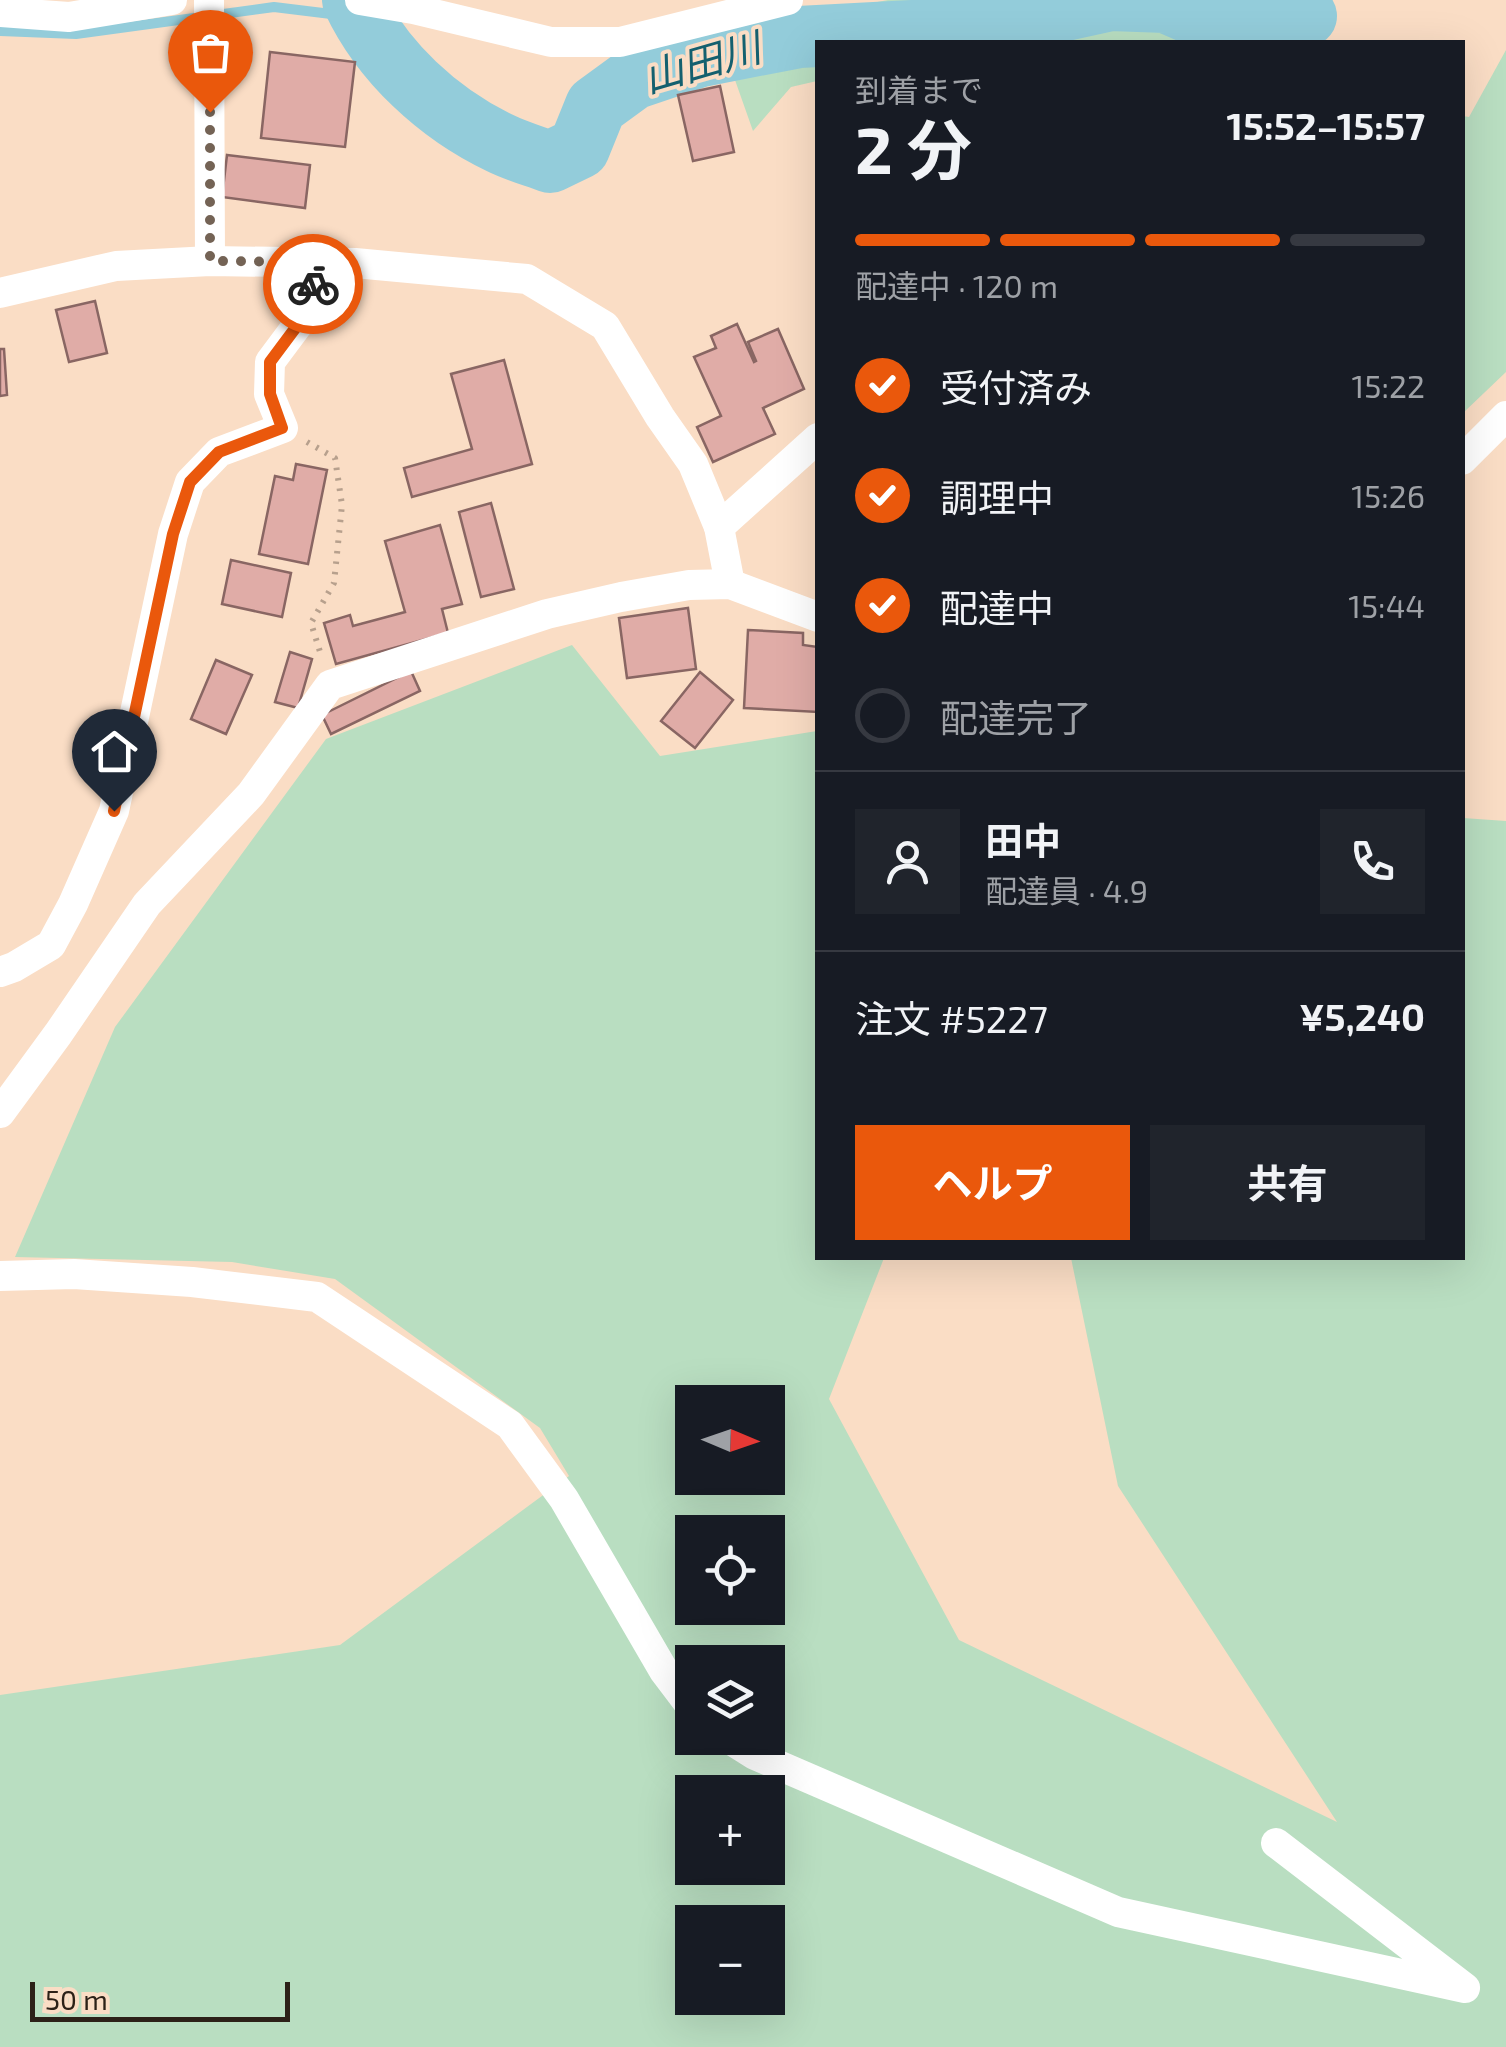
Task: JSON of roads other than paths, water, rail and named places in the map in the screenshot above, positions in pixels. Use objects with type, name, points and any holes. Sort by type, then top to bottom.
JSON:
[{"type":"street","points":[[0,12],[69,17],[172,0]]},
{"type":"street","points":[[209,0],[210,261]]},
{"type":"street","points":[[360,0],[412,4],[550,42],[620,42],[788,0]]},
{"type":"street","points":[[0,293],[116,266],[210,261],[354,263],[527,279],[604,326],[693,464],[719,527],[730,584]]},
{"type":"street","points":[[0,972],[51,944],[114,811],[173,534],[190,482],[219,452],[282,428],[270,394],[270,362],[311,307],[315,262]]},
{"type":"street","points":[[1465,457],[1506,416]]},
{"type":"street","points":[[719,527],[815,441]]},
{"type":"street","points":[[0,1112],[148,904],[252,794],[330,685],[547,614],[689,584],[730,584],[815,616]]},
{"type":"street","points":[[0,1276],[74,1274],[192,1282],[317,1298],[510,1425],[564,1499],[675,1686]]},
{"type":"street","points":[[755,1755],[1118,1912],[1465,1988],[1276,1843]]},
{"type":"waterway","name":"山田川","points":[[353,0],[396,65],[434,101],[477,131],[550,162],[579,148],[596,106],[633,79],[701,56],[799,37],[987,27],[1111,0],[1166,2],[1224,27],[1306,16],[1295,0]]},
{"type":"waterway","points":[[0,31],[76,34],[274,7],[331,14],[454,144],[519,173],[526,153]]}]
